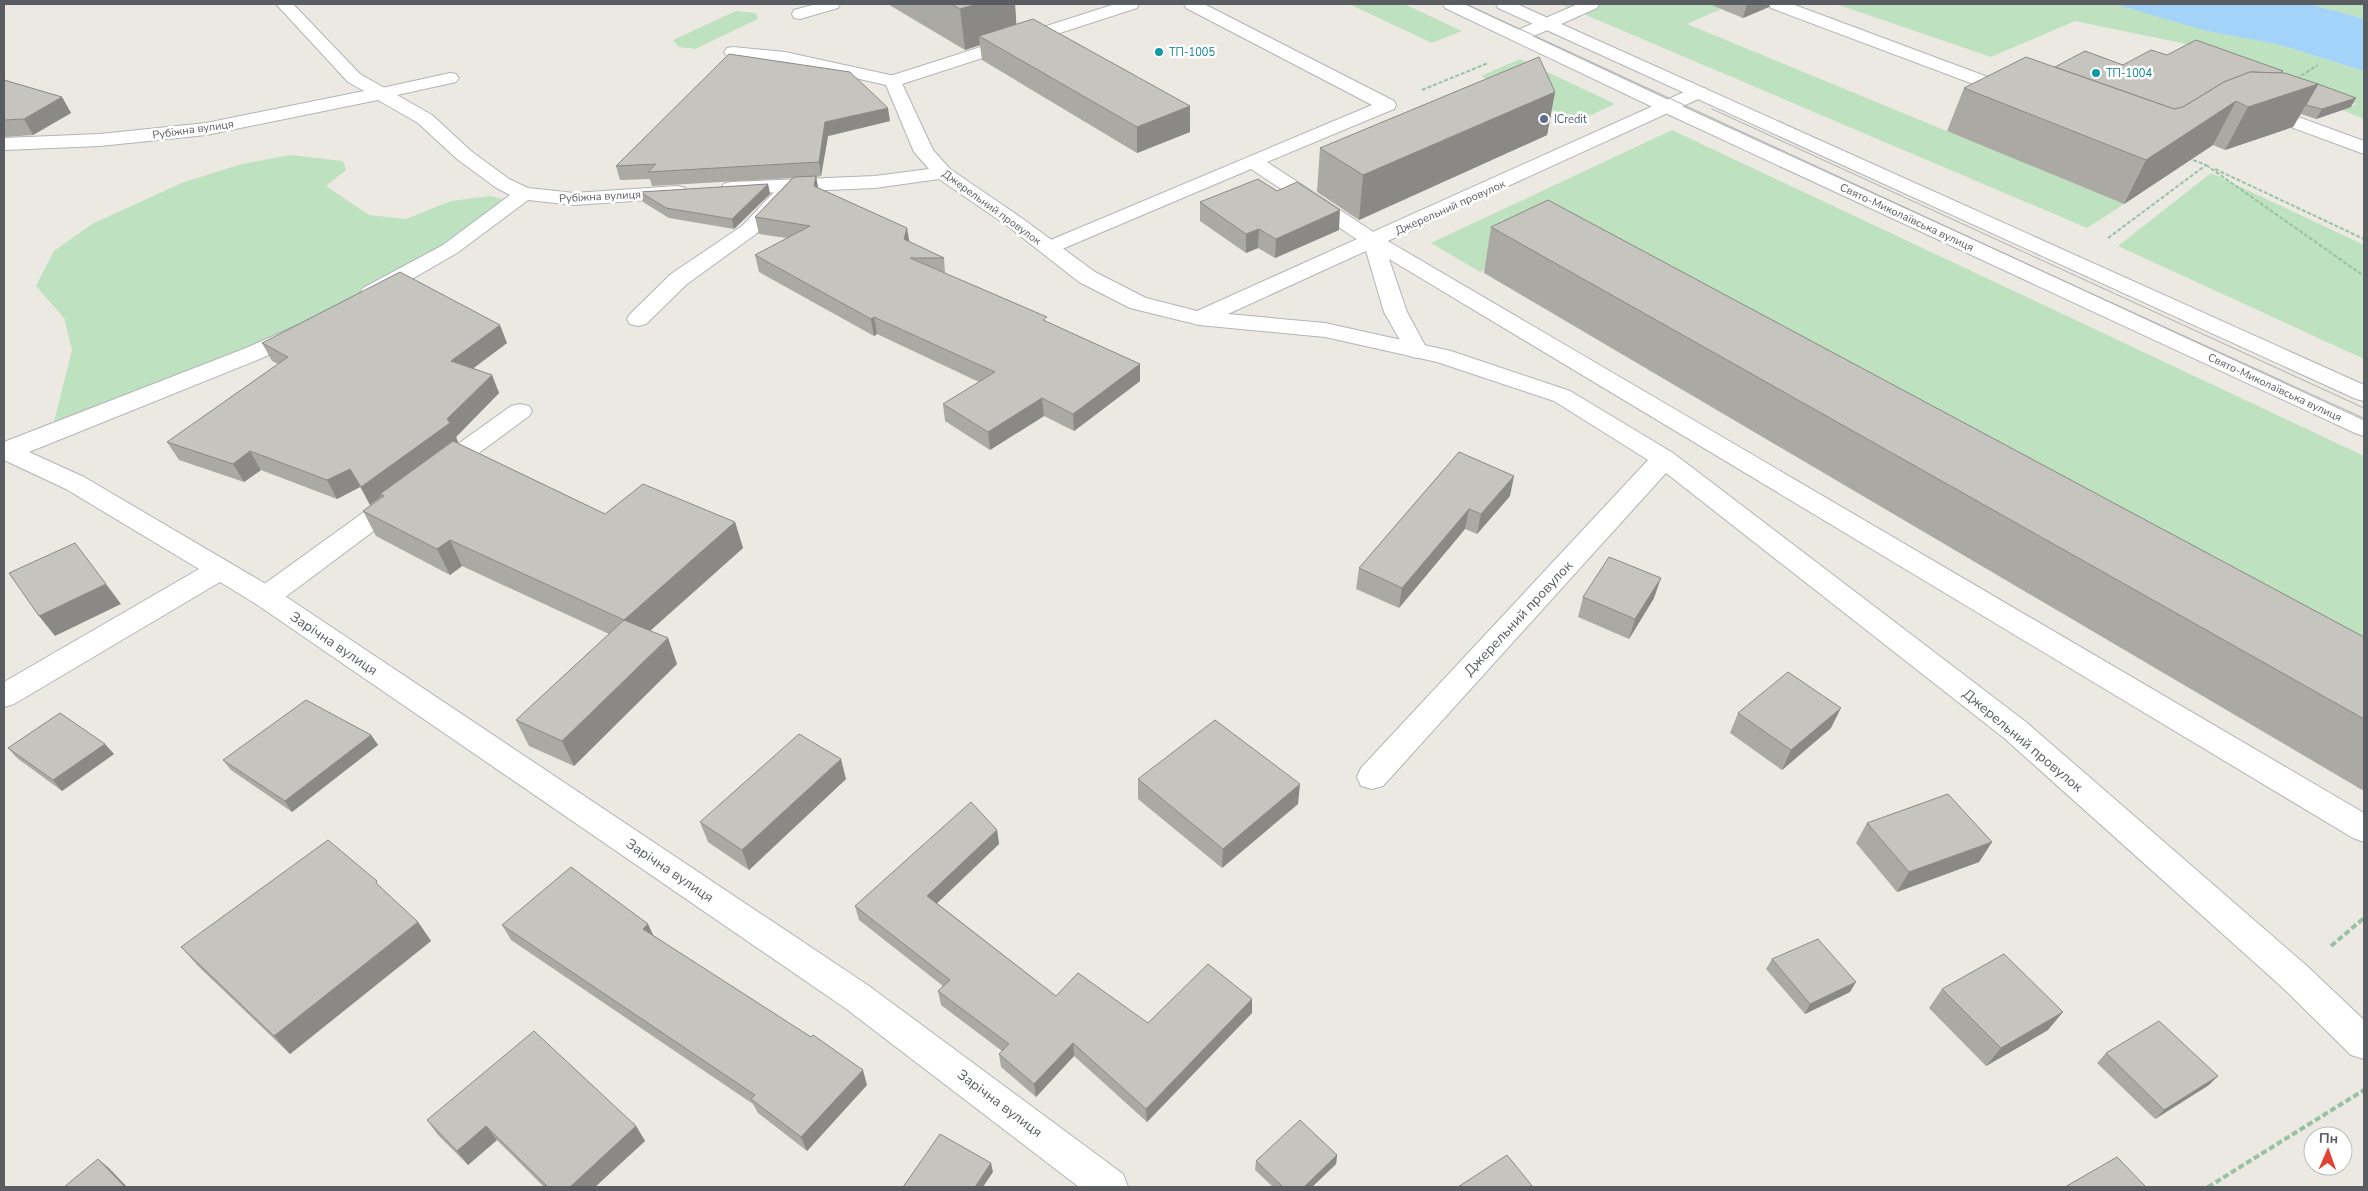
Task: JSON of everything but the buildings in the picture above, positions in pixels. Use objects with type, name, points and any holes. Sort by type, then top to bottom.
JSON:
[{"type":"street","name":"Рубіжна вулиця","points":[[284,4],[354,78],[425,119],[464,155],[502,183],[524,194],[574,198],[875,182],[943,173]]},
{"type":"street","points":[[800,14],[832,4]]},
{"type":"street","points":[[733,52],[785,57],[893,81],[1131,4]]},
{"type":"street","points":[[1192,4],[1387,105]]},
{"type":"street","name":"Свято-Миколаївська вулиця","points":[[1451,4],[1668,108],[2364,428]]},
{"type":"street","name":"Свято-Миколаївська вулиця","points":[[1504,4],[2364,394]]},
{"type":"street","points":[[1527,40],[1547,24],[1591,4]]},
{"type":"street","points":[[1777,4],[2029,99]]},
{"type":"street","points":[[379,94],[450,78]]},
{"type":"street","name":"Джерельний провулок","points":[[893,81],[924,152],[943,173],[1087,277],[1113,292],[1138,303],[1199,318],[1325,330],[1443,356],[1562,396],[1664,460],[2015,730],[2295,977],[2364,1043]]},
{"type":"street","points":[[2285,86],[2248,107],[2300,122],[2364,148]]},
{"type":"street","name":"Джерельний провулок","points":[[1199,318],[1374,241],[1668,108],[1699,92]]},
{"type":"street","name":"Рубіжна вулиця","points":[[4,144],[100,140],[206,129],[379,94]]},
{"type":"street","points":[[1048,248],[1252,160],[1387,105]]},
{"type":"street","points":[[1252,160],[1374,241],[2364,829]]},
{"type":"street","points":[[638,319],[679,279],[749,230],[791,186]]},
{"type":"street","points":[[352,305],[450,249],[524,194]]},
{"type":"street","points":[[1374,241],[1386,287],[1403,332],[1417,351]]},
{"type":"street","points":[[6,450],[254,352],[319,322]]},
{"type":"street","points":[[266,597],[520,411]]},
{"type":"street","name":"Зарічна вулиця","points":[[6,450],[75,483],[266,597],[857,997],[1028,1124],[1109,1187]]},
{"type":"street","name":"Джерельний провулок","points":[[1372,777],[1664,460]]},
{"type":"street","points":[[4,696],[218,570]]},
{"type":"path","points":[[1387,105],[1527,40]]},
{"type":"path","points":[[2285,86],[2318,65]]},
{"type":"path","points":[[2179,155],[2206,165],[2364,239]]},
{"type":"path","points":[[2075,262],[2206,165]]},
{"type":"path","points":[[2206,165],[2364,276]]},
{"type":"path","points":[[2208,1187],[2364,1090]]},
{"type":"green space","points":[[1349,4],[1404,4],[1462,31],[1432,43]]},
{"type":"green space","points":[[1560,4],[1709,4],[1721,9],[1687,24],[2124,204],[2087,228]]},
{"type":"green space","points":[[1836,4],[2114,4],[2207,30],[2277,44],[2364,71],[2364,119],[2342,110],[2357,104],[2186,44],[2075,21],[1991,57]]},
{"type":"green space","points":[[2310,4],[2364,4],[2364,19]]},
{"type":"green space","points":[[736,11],[756,13],[758,19],[695,49],[679,47],[673,40]]},
{"type":"green space","points":[[1520,59],[1615,104],[1576,122],[1481,76]]},
{"type":"green space","points":[[1672,130],[2364,456],[2364,702],[1539,243],[1480,272],[1431,243]]},
{"type":"green space","points":[[291,155],[343,161],[346,170],[326,186],[369,215],[406,219],[451,201],[491,196],[506,200],[501,213],[336,314],[51,434],[72,350],[64,318],[36,286],[54,251],[92,224],[184,182],[242,164]]},
{"type":"green space","points":[[2211,173],[2364,245],[2364,359],[2118,246]]},
{"type":"water","points":[[2114,4],[2310,4],[2364,19],[2364,71],[2277,44],[2207,31]]},
{"type":"tram line","points":[[1466,4],[2364,420]]},
{"type":"tram line","points":[[1712,109],[2364,408]]},
{"type":"place","name":"ТП-1005","points":[[1159,52]]},
{"type":"place","name":"ТП-1004","points":[[2096,73]]},
{"type":"place","name":"ICredit","points":[[1544,119]]}]
